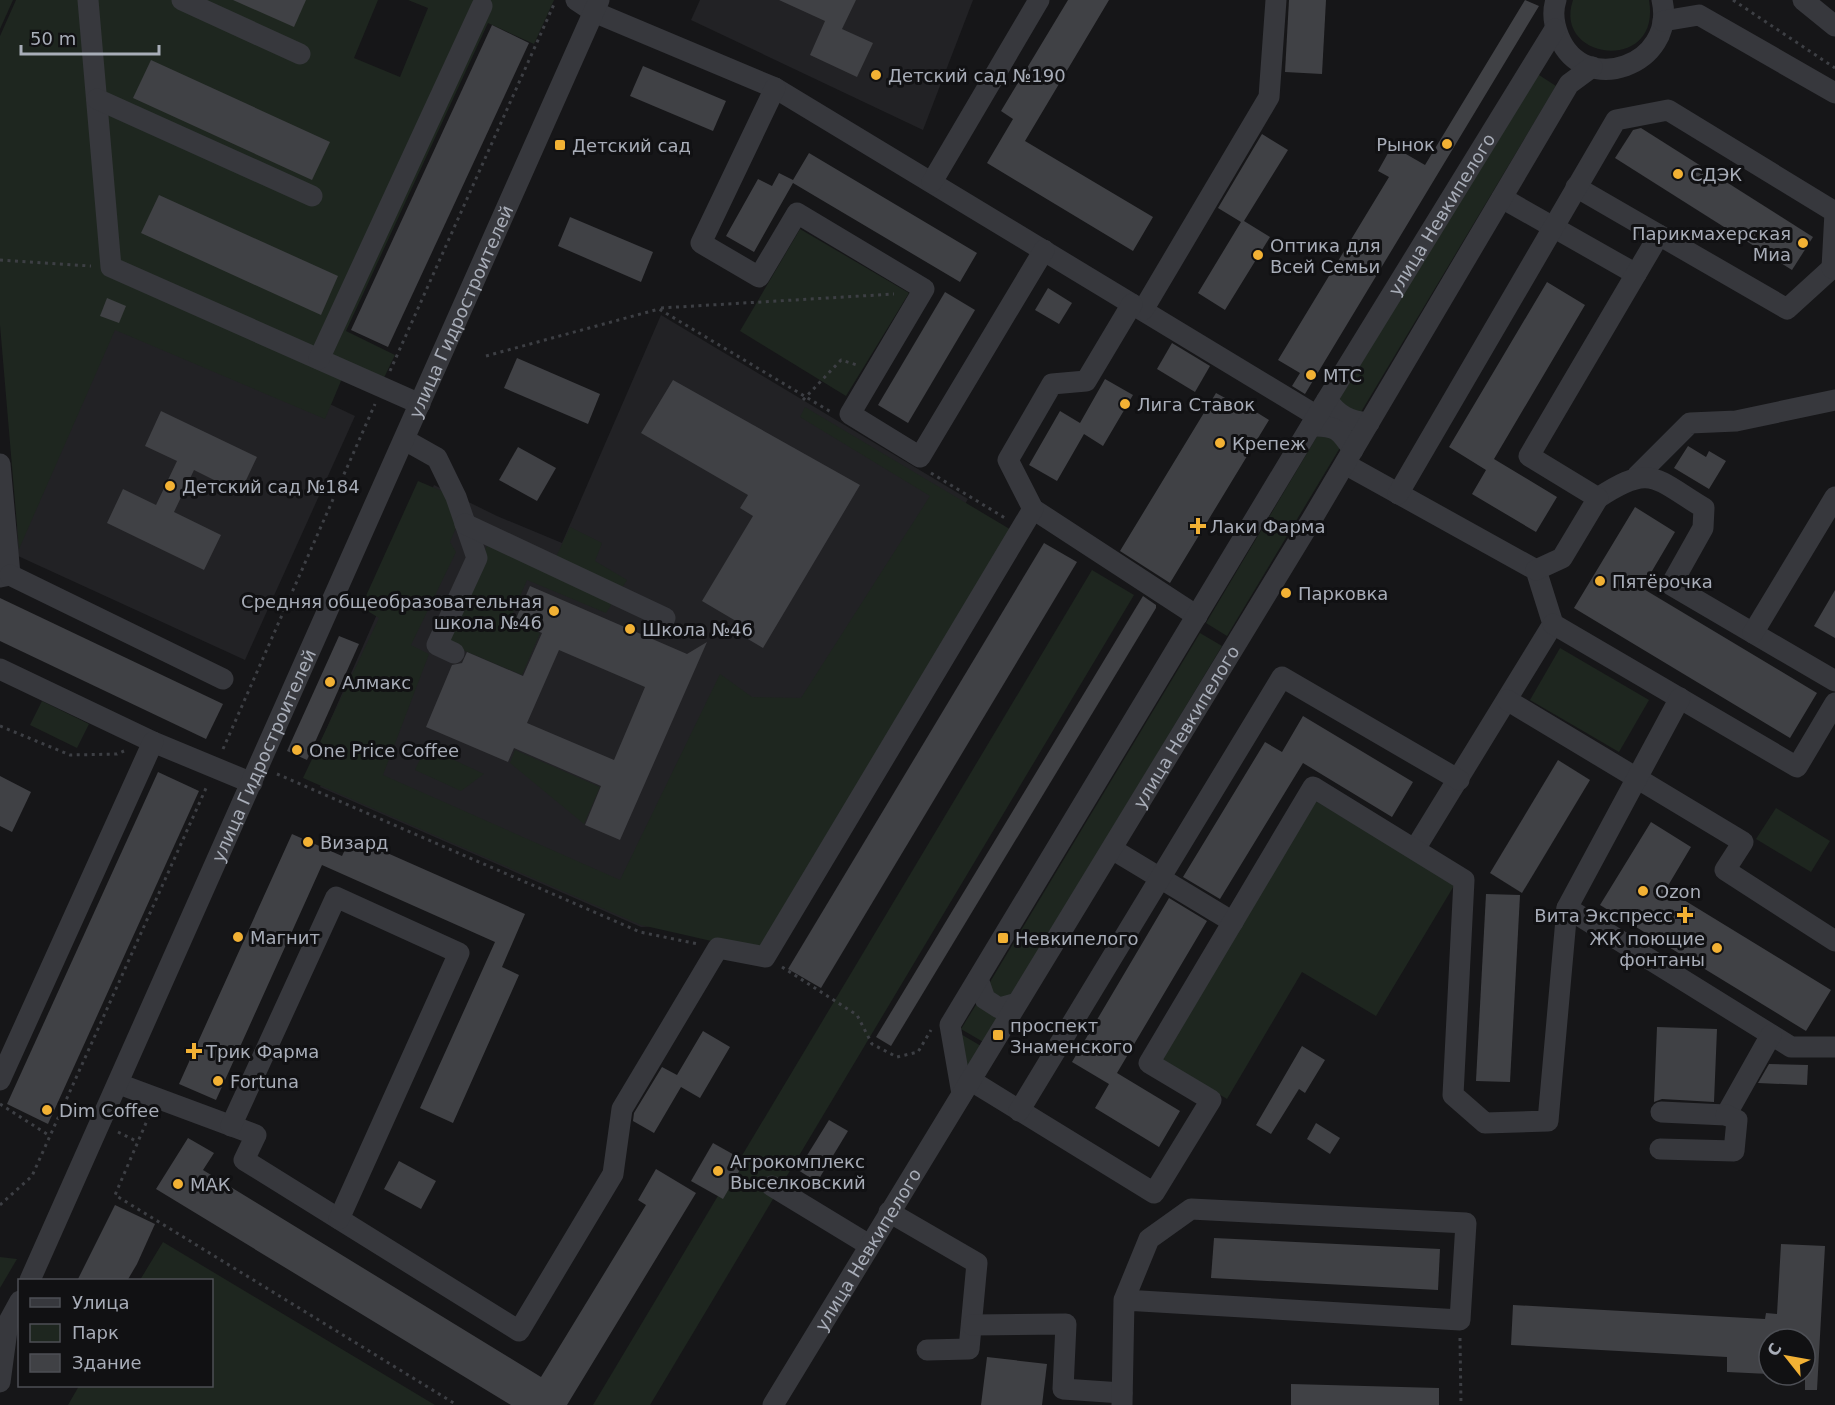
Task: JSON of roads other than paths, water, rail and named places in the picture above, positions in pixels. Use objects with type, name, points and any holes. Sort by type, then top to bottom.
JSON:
[{"type":"street","points":[[88,0],[111,267],[420,404]]},
{"type":"street","points":[[182,0],[300,54]]},
{"type":"street","points":[[932,182],[1039,0]]},
{"type":"street","points":[[1197,616],[1033,509],[1008,460],[1052,384],[1086,381],[1137,307],[1269,97],[1276,0]]},
{"type":"street","points":[[1556,0],[1555,29],[1569,53],[1592,67],[1605,69],[1632,64],[1653,47],[1663,21],[1662,0]]},
{"type":"street","points":[[1803,0],[1835,26]]},
{"type":"street","points":[[590,4],[775,88],[1318,414],[1343,434],[1349,457],[1398,494],[1536,570],[1554,624],[1797,767],[1835,703]]},
{"type":"street","name":"улица Гидростроителей","points":[[31,1279],[405,440],[590,4]]},
{"type":"street","points":[[319,359],[482,6]]},
{"type":"street","points":[[1663,21],[1699,15],[1835,93]]},
{"type":"street","name":"улица Невкипелого","points":[[966,1087],[950,1025],[1318,414],[1555,29]]},
{"type":"street","name":"улица Невкипелого","points":[[773,1405],[1349,457],[1569,84],[1592,67]]},
{"type":"street","points":[[775,88],[701,243],[759,277],[797,213],[924,289],[849,414],[920,457],[1044,250]]},
{"type":"street","points":[[97,99],[312,196]]},
{"type":"street","points":[[1398,494],[1553,225],[1616,120],[1668,110],[1835,212],[1834,268],[1787,309],[1576,187]]},
{"type":"street","points":[[1502,198],[1636,274]]},
{"type":"street","points":[[1598,498],[1529,456],[1659,235]]},
{"type":"street","points":[[1536,570],[1562,558],[1598,498],[1637,476],[1690,423],[1736,421],[1835,400]]},
{"type":"street","points":[[1318,414],[1336,412],[1351,421],[1369,423]]},
{"type":"street","points":[[405,440],[437,458],[477,558],[437,645],[454,653]]},
{"type":"street","points":[[0,464],[5,576],[223,679]]},
{"type":"street","points":[[1637,476],[1653,478],[1704,508],[1703,528],[1671,585],[1835,681]]},
{"type":"street","points":[[1753,633],[1835,497]]},
{"type":"street","points":[[119,1084],[256,1135],[244,1160],[519,1331],[613,1174],[622,1109],[718,948],[765,957],[1033,509]]},
{"type":"street","points":[[465,524],[664,618]]},
{"type":"street","points":[[1415,849],[1554,624]]},
{"type":"street","points":[[0,669],[146,739],[215,767],[256,775]]},
{"type":"street","points":[[1019,1111],[1282,677],[1459,780]]},
{"type":"street","points":[[966,1087],[1019,1111],[1154,1193],[1211,1100],[1149,1063],[1313,787],[1464,880],[1453,1095],[1485,1123],[1548,1121],[1567,908],[1680,698]]},
{"type":"street","points":[[1507,700],[1743,842],[1725,870],[1835,941]]},
{"type":"street","points":[[0,1080],[146,739]]},
{"type":"street","points":[[1112,849],[1233,922]]},
{"type":"street","points":[[231,1126],[336,897],[459,953],[339,1219]]},
{"type":"street","points":[[1567,908],[1791,1047],[1835,1047]]},
{"type":"street","points":[[978,979],[985,999],[999,1008],[1017,1003]]},
{"type":"street","points":[[1726,1115],[1771,1035]]},
{"type":"street","points":[[1660,1149],[1734,1151],[1737,1120],[1726,1115],[1661,1112]]},
{"type":"street","points":[[772,1186],[869,1245]]},
{"type":"street","points":[[972,1325],[1066,1324],[1063,1389],[1122,1399],[1124,1300],[1149,1239],[1191,1209],[1466,1223],[1460,1320],[1124,1300]]},
{"type":"street","points":[[889,1212],[977,1263],[969,1349],[927,1350]]},
{"type":"street","points":[[0,1382],[4,1327],[18,1304]]},
{"type":"place","name":"Детский сад №190","points":[[876,75]]},
{"type":"place","name":"Рынок","points":[[1447,144]]},
{"type":"place","name":"Детский сад","points":[[560,145]]},
{"type":"place","name":"СДЭК","points":[[1678,174]]},
{"type":"place","name":"Парикмахерская Миа","points":[[1803,243]]},
{"type":"place","name":"Оптика для Всей Семьи","points":[[1258,255]]},
{"type":"place","name":"МТС","points":[[1311,375]]},
{"type":"place","name":"Лига Ставок","points":[[1125,404]]},
{"type":"place","name":"Крепеж","points":[[1220,443]]},
{"type":"place","name":"Детский сад №184","points":[[170,486]]},
{"type":"place","name":"Лаки Фарма","points":[[1198,526]]},
{"type":"place","name":"Пятёрочка","points":[[1600,581]]},
{"type":"place","name":"Парковка","points":[[1286,593]]},
{"type":"place","name":"Средняя общеобразовательная школа №46","points":[[554,611]]},
{"type":"place","name":"Школа №46","points":[[630,629]]},
{"type":"place","name":"Алмакс","points":[[330,682]]},
{"type":"place","name":"One Price Coffee","points":[[297,750]]},
{"type":"place","name":"Визард","points":[[308,842]]},
{"type":"place","name":"Ozon","points":[[1643,891]]},
{"type":"place","name":"Вита Экспресс","points":[[1685,915]]},
{"type":"place","name":"Магнит","points":[[238,937]]},
{"type":"place","name":"Невкипелого","points":[[1003,938]]},
{"type":"place","name":"ЖК поющие фонтаны","points":[[1717,948]]},
{"type":"place","name":"проспект Знаменского","points":[[998,1035]]},
{"type":"place","name":"Трик Фарма","points":[[194,1051]]},
{"type":"place","name":"Fortuna","points":[[218,1081]]},
{"type":"place","name":"Dim Coffee","points":[[47,1110]]},
{"type":"place","name":"Агрокомплекс Выселковский","points":[[718,1171]]},
{"type":"place","name":"МАК","points":[[178,1184]]}]
